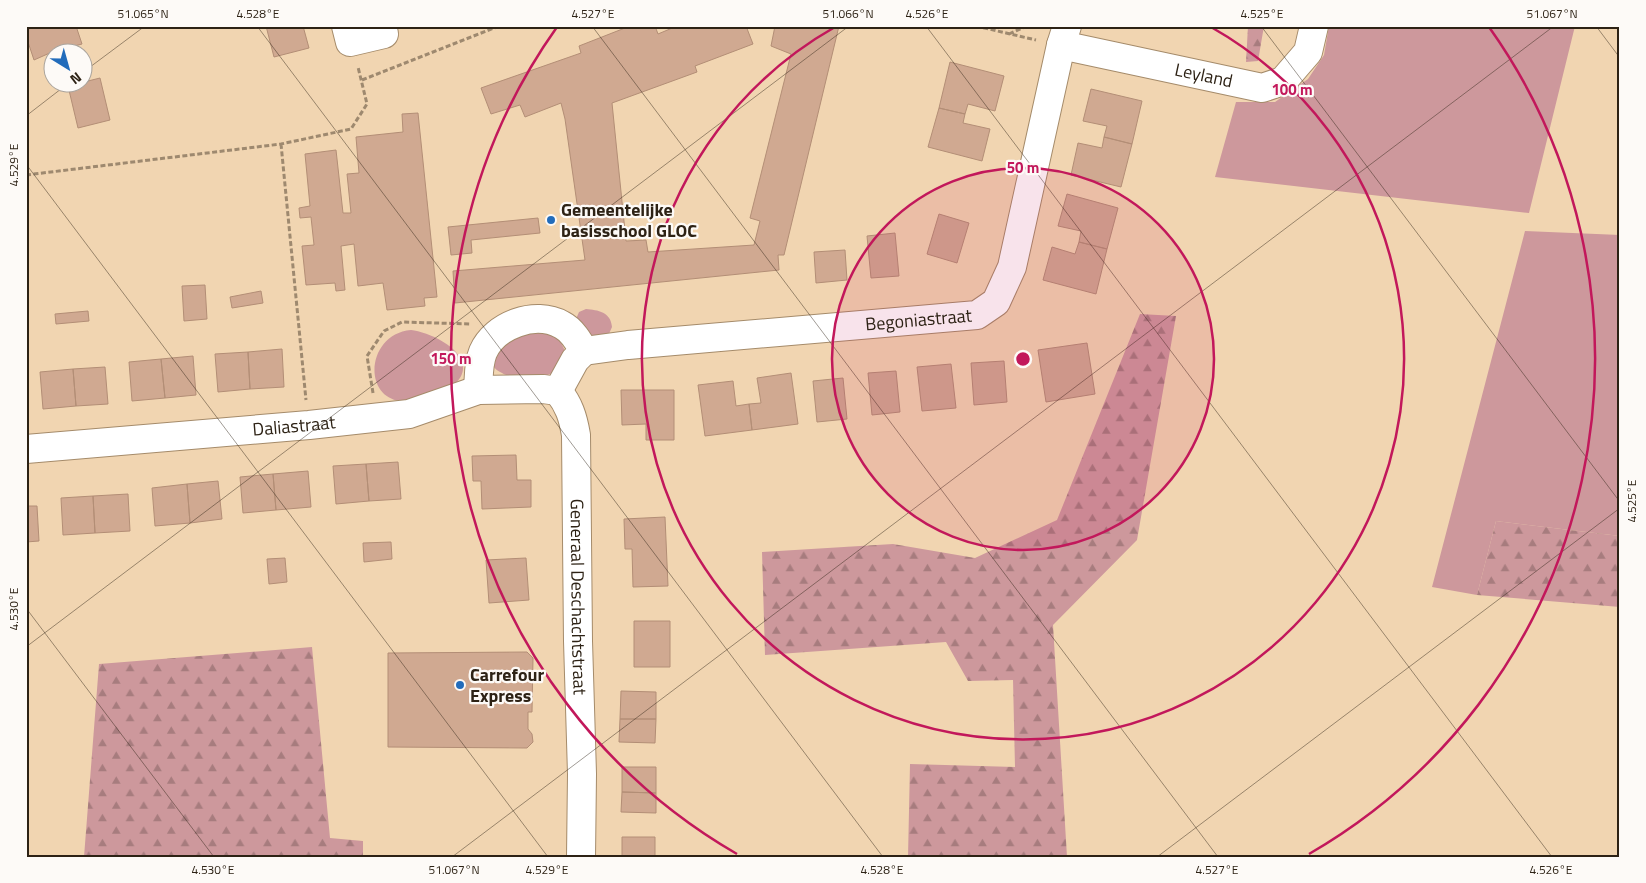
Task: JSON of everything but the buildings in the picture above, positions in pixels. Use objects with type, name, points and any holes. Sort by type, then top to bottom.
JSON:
[{"type":"street","points":[[348,34],[384,34],[382,26]]},
{"type":"street","name":"Leyland","points":[[1064,36],[1262,88],[1284,81],[1308,52],[1314,26]]},
{"type":"street","name":"Begoniastraat","points":[[584,351],[628,345],[977,315],[996,302],[1012,267],[1064,36]]},
{"type":"street","points":[[478,390],[482,354],[496,334],[519,322],[550,320],[563,325],[576,338],[584,351],[575,360],[558,391]]},
{"type":"street","name":"Daliastraat","points":[[26,449],[309,425],[409,414],[478,390],[543,389],[558,391]]},
{"type":"street","name":"Generaal Deschachtstraat","points":[[558,391],[567,403],[576,435],[578,641],[582,774],[581,857]]},
{"type":"path","points":[[362,80],[499,26]]},
{"type":"path","points":[[976,26],[1009,34],[1064,36]]},
{"type":"path","points":[[1009,34],[1027,26]]},
{"type":"path","points":[[26,175],[281,144],[351,129],[367,104],[348,34]]},
{"type":"path","points":[[281,144],[309,425]]},
{"type":"path","points":[[376,418],[368,356],[384,331],[402,322],[461,323],[507,327]]},
{"type":"green space","points":[[1248,26],[1264,26],[1258,61],[1246,62]]},
{"type":"green space","points":[[1329,26],[1575,26],[1529,213],[1215,177],[1236,102],[1275,102],[1308,79],[1324,55]]},
{"type":"green space","points":[[1525,231],[1620,235],[1620,536],[1496,521],[1477,595],[1432,587]]},
{"type":"green space","points":[[586,309],[599,311],[609,318],[612,327],[608,336],[588,337],[576,319],[579,312]]},
{"type":"green space","points":[[1140,314],[1176,316],[1137,540],[1053,625],[1067,857],[908,857],[910,764],[1015,767],[1013,680],[968,681],[946,642],[765,655],[762,552],[893,544],[975,558],[1057,520]]},
{"type":"green space","points":[[411,330],[435,337],[451,347],[461,360],[463,368],[459,380],[445,390],[415,400],[400,401],[388,397],[380,388],[375,377],[375,365],[378,353],[385,342],[396,334]]},
{"type":"green space","points":[[542,331],[559,338],[565,351],[558,369],[553,373],[539,377],[522,378],[507,375],[493,366],[492,356],[507,339]]},
{"type":"green space","points":[[1496,521],[1620,536],[1620,607],[1477,595]]},
{"type":"green space","points":[[312,647],[330,838],[363,841],[363,857],[84,857],[99,664]]},
{"type":"place","name":"Gemeentelijke basisschool GLOC","points":[[551,220]]},
{"type":"place","name":"Carrefour Express","points":[[460,685]]}]
